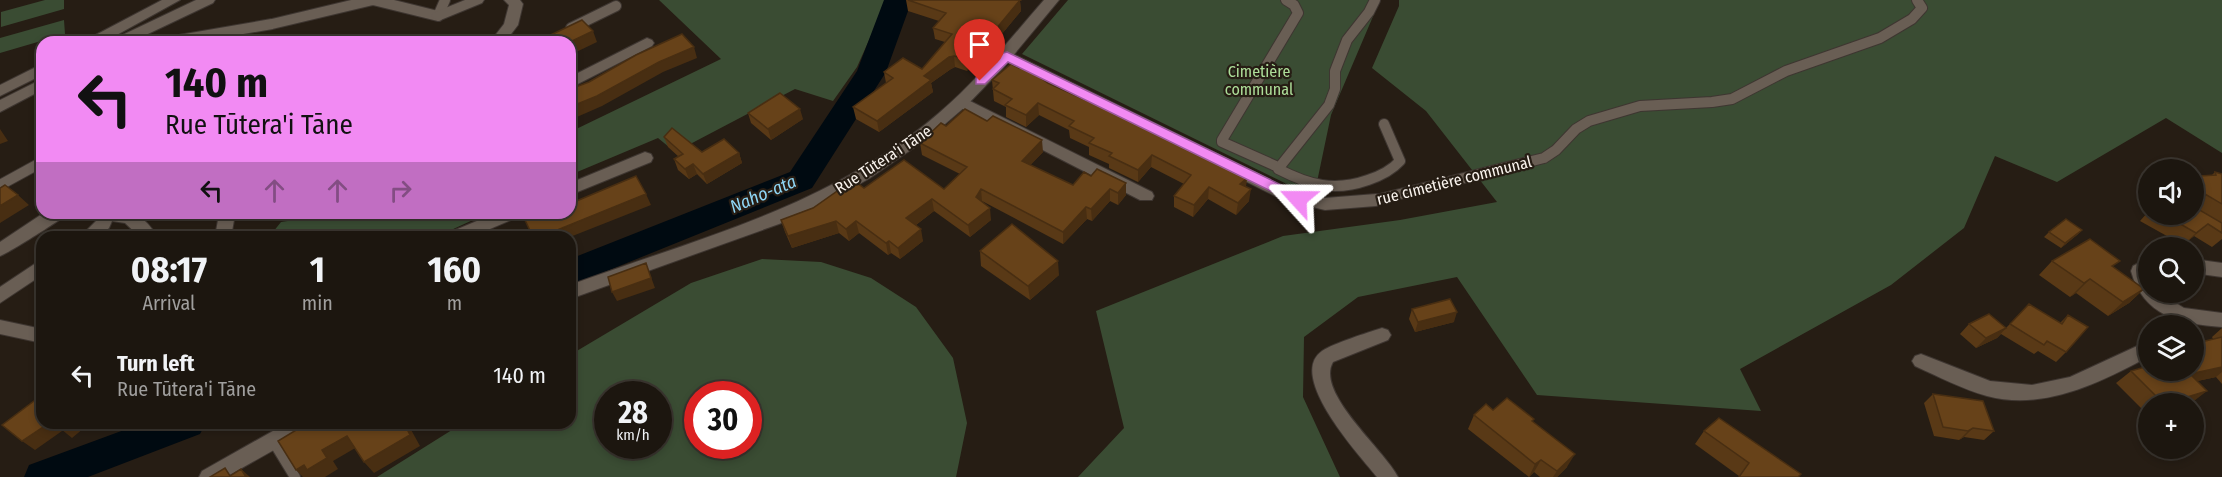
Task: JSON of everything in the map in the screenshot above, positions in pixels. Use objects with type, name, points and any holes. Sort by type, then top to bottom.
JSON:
[{"type":"street","points":[[104,36],[173,0]]},
{"type":"street","points":[[131,36],[208,0]]},
{"type":"street","points":[[438,16],[477,0]]},
{"type":"street","points":[[502,36],[511,25],[516,4],[511,0]]},
{"type":"street","name":"Rue Tūtera'i Tāne","points":[[576,290],[802,208],[868,172],[936,124],[962,102],[1007,56],[1052,0]]},
{"type":"street","points":[[576,80],[647,43]]},
{"type":"street","name":"rue cimetière communal","points":[[1007,56],[1289,196],[1325,204],[1376,200]]},
{"type":"street","points":[[0,91],[36,72]]},
{"type":"street","points":[[0,107],[36,87]]},
{"type":"street","points":[[962,102],[1146,196]]},
{"type":"street","points":[[576,187],[645,158]]},
{"type":"street","points":[[0,250],[46,219]]},
{"type":"street","points":[[95,231],[103,224],[104,219]]},
{"type":"street","points":[[132,219],[145,231]]},
{"type":"street","points":[[468,231],[498,219]]},
{"type":"street","points":[[2204,268],[2222,270]]},
{"type":"street","points":[[0,296],[36,270]]},
{"type":"street","points":[[2160,303],[2180,315]]},
{"type":"street","points":[[2204,321],[2222,320]]},
{"type":"street","points":[[0,327],[36,335]]},
{"type":"street","points":[[1382,335],[1327,357],[1322,364],[1322,383],[1350,429],[1388,477]]},
{"type":"street","points":[[1921,361],[1989,388],[2030,393],[2054,390],[2103,371],[2138,353]]},
{"type":"street","points":[[210,477],[294,429]]},
{"type":"lane","points":[[203,36],[272,24],[374,0],[438,16],[445,0]]},
{"type":"lane","points":[[1286,0],[1294,5],[1298,13],[1222,142],[1278,167],[1295,178],[1317,187],[1334,189],[1351,186],[1389,172],[1400,161],[1384,124]]},
{"type":"lane","points":[[1278,167],[1329,105],[1335,89],[1335,71],[1347,40],[1369,12],[1375,0]]},
{"type":"lane","name":"rue cimetière communal","points":[[1376,200],[1544,158],[1552,154],[1580,124],[1628,108],[1726,100],[1754,89],[1784,72],[1865,45],[1916,17],[1922,8],[1917,0]]},
{"type":"lane","points":[[562,32],[616,6]]},
{"type":"lane","points":[[0,185],[36,165]]},
{"type":"lane","points":[[273,441],[295,477]]},
{"type":"green space","points":[[45,0],[64,0],[64,9],[1,27],[1,12]]},
{"type":"green space","points":[[659,0],[887,0],[857,67],[833,101],[795,89],[675,152],[658,138],[576,172],[576,129],[721,59]]},
{"type":"green space","name":"Cimetière communal","points":[[1068,0],[1380,0],[1331,115],[1317,182],[1297,189],[1022,54]]},
{"type":"green space","points":[[1399,0],[2222,0],[2222,153],[2166,118],[2057,182],[1995,156],[1964,228],[1891,285],[1740,369],[1761,411],[1537,395],[1457,277],[1358,297],[1304,337],[1303,397],[1340,477],[1078,477],[1124,428],[1096,311],[1283,236],[1400,220],[1497,202],[1426,111],[1372,68],[1399,6]]},
{"type":"green space","points":[[64,20],[65,34],[36,36],[36,42],[0,53],[0,38]]},
{"type":"green space","points":[[301,219],[475,219],[449,231],[274,231],[281,222]]},
{"type":"green space","points":[[762,259],[821,262],[871,278],[916,307],[953,358],[967,423],[956,477],[377,477],[453,429],[576,429],[576,351],[691,283]]},
{"type":"building","points":[[908,0],[1020,0],[991,35],[987,33],[966,59],[949,57],[924,76],[931,80],[877,121],[853,107],[893,78],[884,72],[903,58],[922,69],[952,34],[933,28],[946,13]]},
{"type":"building","points":[[582,20],[593,31],[576,39],[576,36],[549,36]]},
{"type":"building","points":[[682,34],[694,47],[659,62],[597,96],[576,105],[576,87],[589,82],[636,55]]},
{"type":"building","points":[[1024,63],[1045,73],[1041,78],[1048,83],[1092,103],[1099,100],[1132,117],[1130,119],[1247,178],[1240,184],[1251,189],[1238,203],[1209,187],[1194,205],[1174,196],[1191,175],[1152,155],[1138,170],[1109,156],[1112,153],[1089,143],[1094,138],[1069,126],[1074,121],[1038,103],[1026,115],[1005,105],[1012,99],[993,89],[999,83],[992,80],[1011,64],[1019,68]]},
{"type":"building","points":[[780,93],[800,109],[768,129],[748,113]]},
{"type":"building","points":[[965,109],[987,121],[993,116],[1042,140],[1022,161],[1073,185],[1084,172],[1091,176],[1097,169],[1126,183],[1118,193],[1110,189],[1091,209],[1086,207],[1063,232],[981,189],[976,197],[990,208],[968,225],[932,199],[906,218],[921,229],[898,248],[889,241],[886,243],[856,221],[846,229],[836,221],[788,236],[781,220],[813,208],[853,180],[864,188],[904,160],[944,189],[967,167],[920,143],[941,123],[946,126]]},
{"type":"building","points":[[672,128],[702,152],[724,139],[739,153],[703,174],[693,164],[685,169],[674,159],[683,154],[664,137]]},
{"type":"building","points":[[2215,172],[2222,174],[2222,204],[2205,194],[2204,199],[2204,176],[2216,175]]},
{"type":"building","points":[[636,176],[646,194],[555,231],[530,231],[525,220],[527,219],[576,219],[576,201]]},
{"type":"building","points":[[5,185],[18,195],[0,206],[0,188]]},
{"type":"building","points":[[2204,213],[2222,223],[2222,233],[2208,224],[2196,233],[2182,225],[2204,225]]},
{"type":"building","points":[[2066,219],[2082,230],[2065,243],[2049,232]]},
{"type":"building","points":[[1012,224],[1058,261],[1028,286],[980,251]]},
{"type":"building","points":[[2090,239],[2120,261],[2112,266],[2138,285],[2138,293],[2123,302],[2090,279],[2084,283],[2052,261]]},
{"type":"building","points":[[646,263],[651,278],[612,292],[608,277]]},
{"type":"building","points":[[1450,299],[1457,312],[1418,322],[1412,309]]},
{"type":"building","points":[[2029,304],[2062,324],[2068,315],[2088,327],[2066,352],[2047,341],[2044,345],[2010,324]]},
{"type":"building","points":[[1989,314],[2006,328],[1986,338],[1969,324]]},
{"type":"building","points":[[2222,337],[2222,367],[2204,371],[2204,341]]},
{"type":"building","points":[[2138,369],[2138,378],[2131,371]]},
{"type":"building","points":[[2141,381],[2197,381],[2207,391],[2200,393],[2153,393]]},
{"type":"building","points":[[1933,394],[1983,401],[1994,431],[1973,428],[1968,431],[1943,427]]},
{"type":"building","points":[[1507,398],[1534,419],[1532,421],[1575,454],[1557,471],[1541,460],[1535,464],[1474,415],[1486,404],[1493,410]]},
{"type":"building","points":[[36,400],[36,429],[40,429],[22,441],[2,425]]},
{"type":"building","points":[[1719,418],[1801,474],[1798,477],[1739,477],[1749,463],[1704,431]]},
{"type":"building","points":[[298,429],[407,429],[410,435],[364,462],[347,436],[322,450],[327,458],[307,470],[304,465],[296,470],[278,441]]},
{"type":"building","points":[[225,468],[230,476],[241,469],[246,477],[210,477]]},
{"type":"waterway","name":"Naho-ata","points":[[576,271],[801,180],[871,72],[898,0]]},
{"type":"waterway","name":"Naho-ata","points":[[43,477],[171,429]]},
{"type":"route","points":[[980,81],[1007,56],[1298,199]]}]
